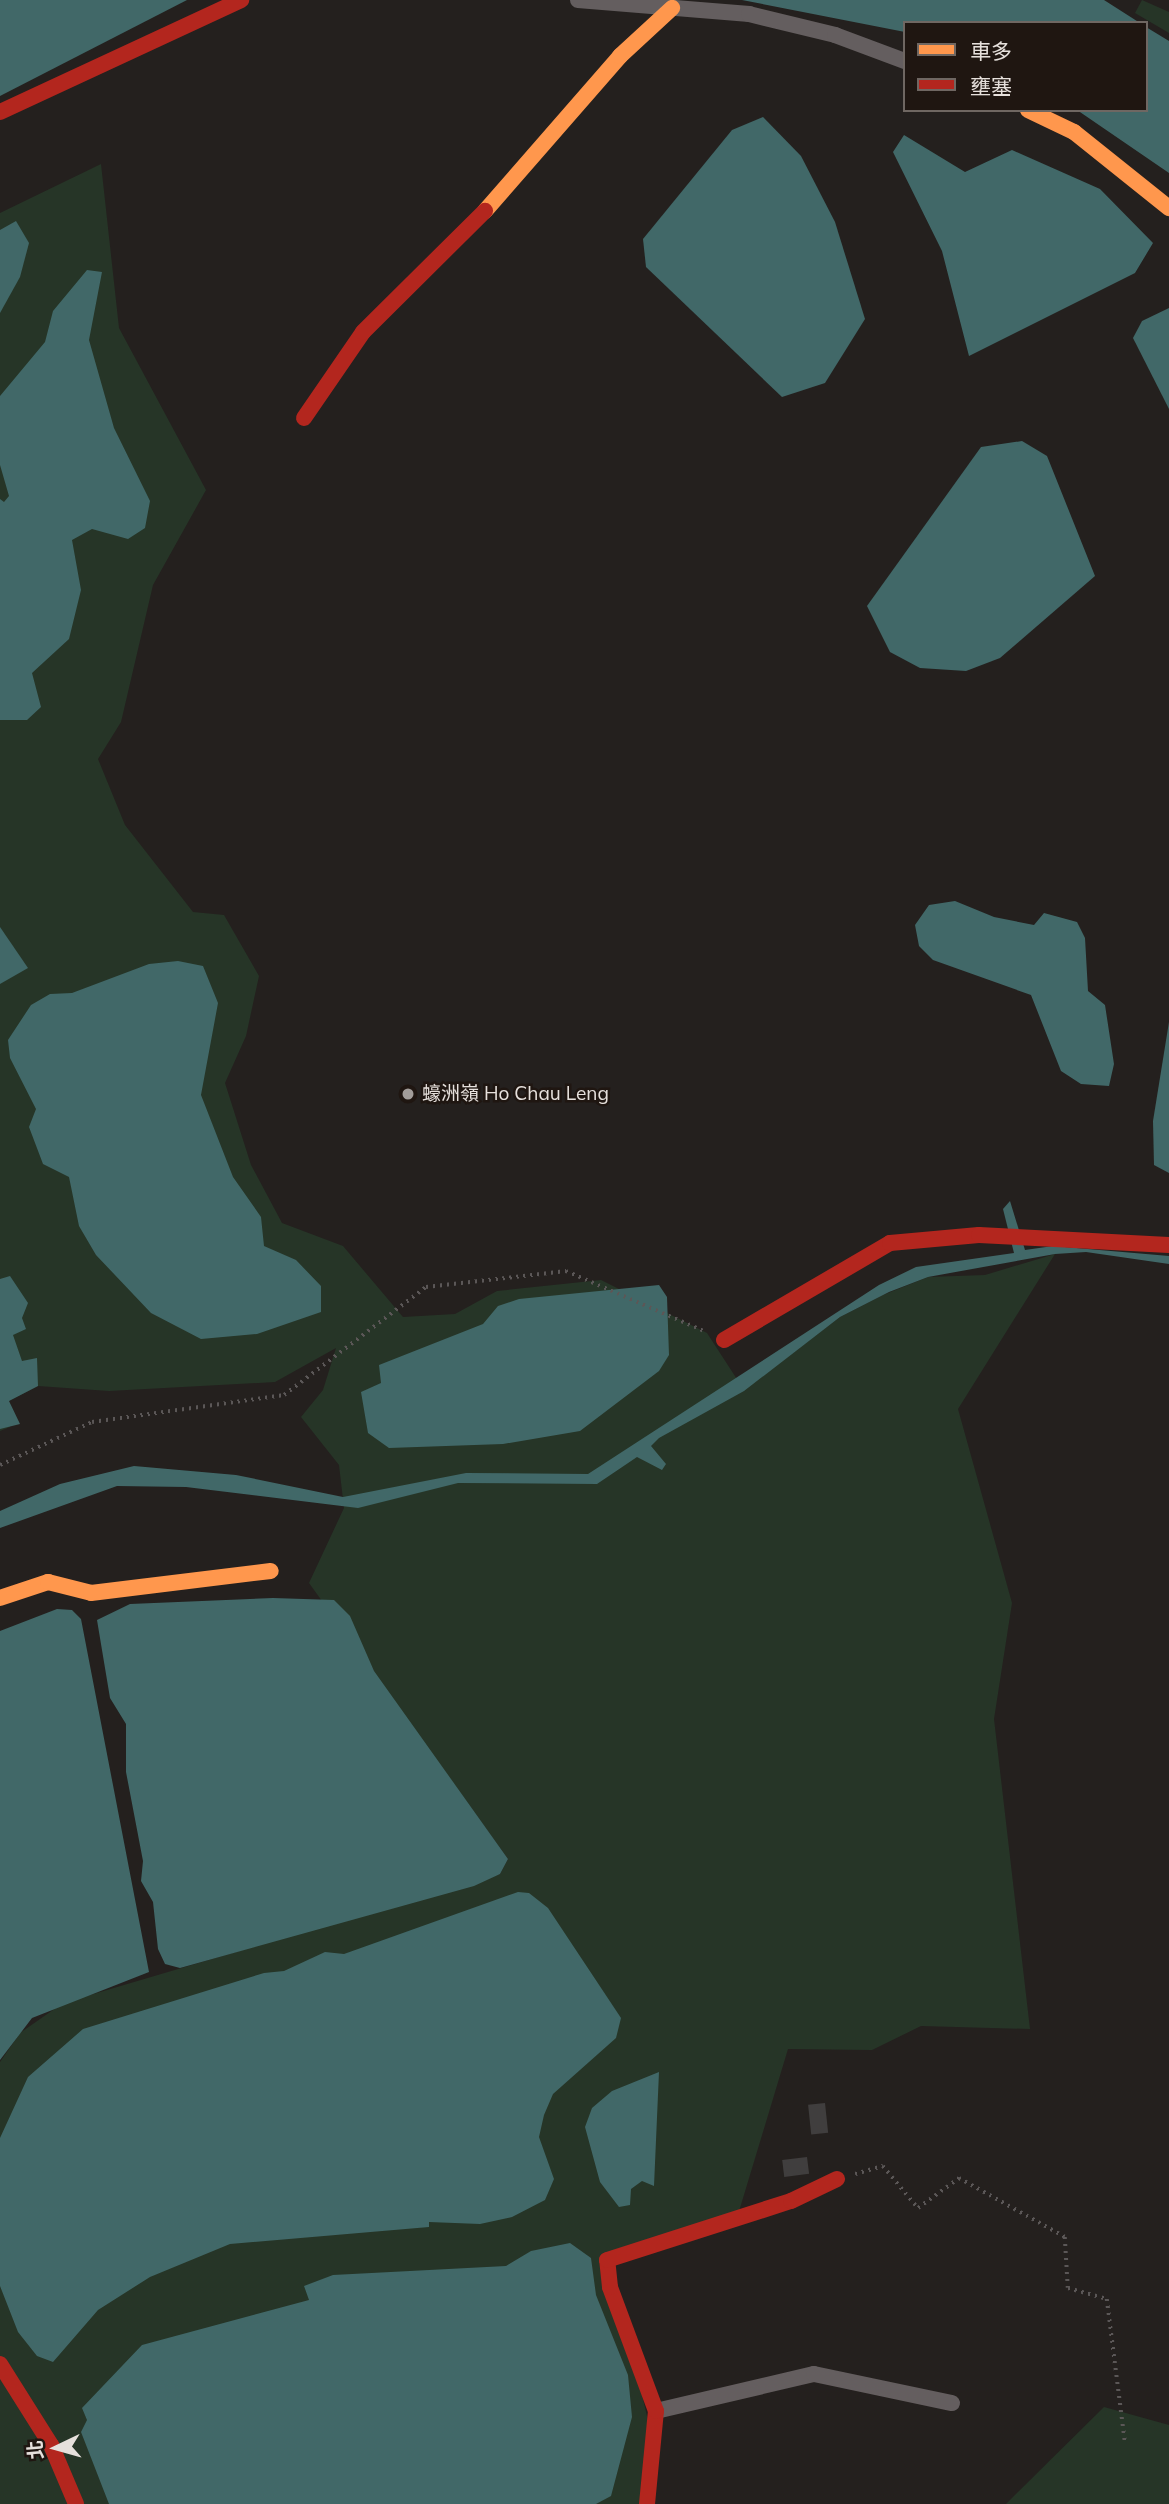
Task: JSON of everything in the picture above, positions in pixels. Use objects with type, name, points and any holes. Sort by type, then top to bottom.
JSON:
[{"type":"street","points":[[0,112],[241,0]]},
{"type":"street","points":[[578,0],[673,8],[696,5],[749,14],[811,29],[903,60]]},
{"type":"street","points":[[304,418],[363,332],[507,190],[620,56],[673,8]]},
{"type":"street","points":[[1032,112],[1074,132],[1169,208]]},
{"type":"street","points":[[724,1340],[890,1243],[979,1235],[1169,1245]]},
{"type":"street","points":[[0,1598],[48,1582],[91,1593],[271,1571]]},
{"type":"street","points":[[647,2504],[656,2411],[610,2287],[607,2260],[791,2201],[837,2179]]},
{"type":"street","points":[[0,2364],[51,2445],[76,2504]]},
{"type":"street","points":[[656,2411],[814,2374],[952,2403]]},
{"type":"path","points":[[0,1465],[92,1422],[284,1395],[426,1287],[566,1271],[724,1340]]},
{"type":"path","points":[[837,2179],[883,2166],[918,2208],[959,2178],[1065,2236],[1068,2288],[1107,2299],[1125,2442]]},
{"type":"green space","points":[[1142,0],[1169,12],[1169,33],[1135,13]]},
{"type":"green space","points":[[101,164],[119,328],[206,490],[153,585],[121,722],[98,759],[125,825],[193,912],[224,915],[259,976],[246,1036],[225,1083],[251,1165],[282,1223],[343,1246],[403,1317],[455,1314],[497,1291],[601,1280],[707,1333],[744,1390],[840,1317],[883,1295],[928,1277],[985,1275],[1055,1254],[958,1409],[1012,1603],[994,1719],[1030,2029],[921,2026],[872,2050],[788,2049],[737,2218],[609,2254],[650,2429],[644,2504],[0,2504],[0,2062],[20,2033],[63,2003],[500,1874],[508,1859],[309,1583],[344,1508],[339,1465],[301,1417],[323,1390],[336,1348],[275,1382],[109,1391],[38,1386],[9,1401],[10,1427],[0,1431],[0,213]]},
{"type":"green space","points":[[1104,2407],[1169,2425],[1169,2504],[1006,2504]]},
{"type":"water","points":[[0,0],[187,0],[0,96]]},
{"type":"water","points":[[742,0],[1104,0],[1137,21],[903,21],[903,32]]},
{"type":"water","points":[[1148,28],[1169,41],[1169,173],[1080,112],[1148,112]]},
{"type":"water","points":[[763,117],[801,156],[835,222],[865,319],[825,383],[782,397],[646,267],[643,239],[732,130]]},
{"type":"water","points":[[904,135],[965,172],[1012,150],[1100,189],[1153,243],[1135,273],[969,356],[942,251],[893,152]]},
{"type":"water","points":[[16,221],[29,243],[20,277],[0,313],[0,230]]},
{"type":"water","points":[[87,270],[102,272],[89,340],[114,428],[150,501],[145,528],[128,539],[92,529],[72,540],[81,590],[69,639],[32,673],[41,707],[27,720],[0,720],[0,499],[4,502],[9,496],[0,465],[0,396],[45,342],[53,311]]},
{"type":"water","points":[[1169,308],[1169,409],[1133,338],[1142,321]]},
{"type":"water","points":[[1022,441],[1047,456],[1095,576],[1000,658],[966,671],[920,668],[890,652],[867,606],[981,447]]},
{"type":"water","points":[[955,901],[994,917],[1034,925],[1044,913],[1077,922],[1085,938],[1088,991],[1105,1005],[1114,1064],[1109,1086],[1081,1084],[1061,1071],[1031,995],[933,960],[919,946],[915,925],[929,905]]},
{"type":"water","points":[[0,927],[28,968],[0,984]]},
{"type":"water","points":[[178,961],[203,966],[218,1003],[201,1095],[233,1177],[261,1217],[264,1246],[296,1260],[321,1286],[321,1312],[257,1334],[201,1339],[151,1313],[96,1255],[79,1226],[69,1177],[43,1164],[29,1127],[36,1109],[10,1058],[8,1040],[31,1005],[50,994],[72,993],[149,964]]},
{"type":"water","points":[[1169,1022],[1169,1173],[1154,1165],[1153,1121]]},
{"type":"water","points":[[1010,1201],[1025,1250],[1053,1246],[1169,1256],[1169,1264],[1086,1252],[1055,1254],[928,1277],[889,1292],[840,1317],[744,1391],[659,1438],[651,1446],[666,1464],[662,1470],[637,1457],[597,1484],[458,1483],[358,1508],[186,1487],[117,1486],[0,1528],[0,1511],[60,1484],[134,1466],[236,1475],[343,1497],[466,1473],[588,1474],[879,1285],[916,1267],[1014,1253],[1003,1209]]},
{"type":"water","points":[[10,1276],[28,1303],[22,1318],[26,1329],[13,1335],[22,1361],[37,1358],[38,1386],[9,1401],[20,1424],[0,1429],[0,1279]]},
{"type":"water","points":[[659,1285],[667,1297],[669,1355],[659,1371],[580,1431],[503,1444],[389,1448],[368,1433],[361,1392],[381,1383],[379,1365],[483,1324],[498,1306],[519,1299]]},
{"type":"water","points":[[273,1598],[334,1600],[350,1616],[374,1671],[508,1859],[500,1874],[474,1886],[180,1968],[165,1964],[158,1949],[153,1902],[141,1881],[143,1861],[126,1772],[126,1724],[110,1698],[97,1620],[130,1604]]},
{"type":"water","points":[[57,1609],[72,1610],[81,1619],[149,1972],[32,2018],[0,2060],[0,1631]]},
{"type":"water","points":[[518,1892],[529,1893],[548,1908],[621,2018],[616,2038],[553,2094],[544,2115],[539,2137],[554,2179],[545,2200],[512,2217],[480,2224],[429,2222],[429,2227],[230,2244],[150,2277],[98,2310],[53,2362],[37,2356],[18,2332],[0,2286],[0,2138],[28,2077],[83,2029],[264,1973],[284,1971],[325,1952],[344,1954]]},
{"type":"water","points":[[659,2072],[654,2186],[642,2181],[631,2189],[630,2205],[619,2207],[600,2182],[585,2127],[592,2108],[612,2091]]},
{"type":"water","points":[[570,2243],[591,2258],[596,2295],[628,2375],[632,2417],[611,2496],[596,2504],[109,2504],[81,2432],[87,2420],[82,2408],[142,2345],[309,2300],[304,2286],[333,2275],[506,2266],[531,2251]]},
{"type":"building","points":[[825,2103],[828,2133],[811,2135],[808,2105]]},
{"type":"building","points":[[807,2157],[809,2174],[784,2177],[782,2160]]},
{"type":"traffic: slow","points":[[485,211],[620,56],[672,8]]},
{"type":"traffic: slow","points":[[1032,112],[1074,132],[1169,208]]},
{"type":"traffic: slow","points":[[0,1598],[48,1582],[91,1593],[271,1571]]},
{"type":"traffic: jam","points":[[0,112],[241,0]]},
{"type":"traffic: jam","points":[[304,418],[363,332],[485,211]]},
{"type":"traffic: jam","points":[[724,1340],[890,1243],[979,1235],[1169,1245]]},
{"type":"traffic: jam","points":[[647,2504],[656,2411],[610,2287],[607,2260],[791,2201],[837,2179]]},
{"type":"traffic: jam","points":[[0,2364],[51,2445],[76,2504]]},
{"type":"place","name":"蠔洲嶺 Ho Chau Leng","points":[[408,1094]]}]
